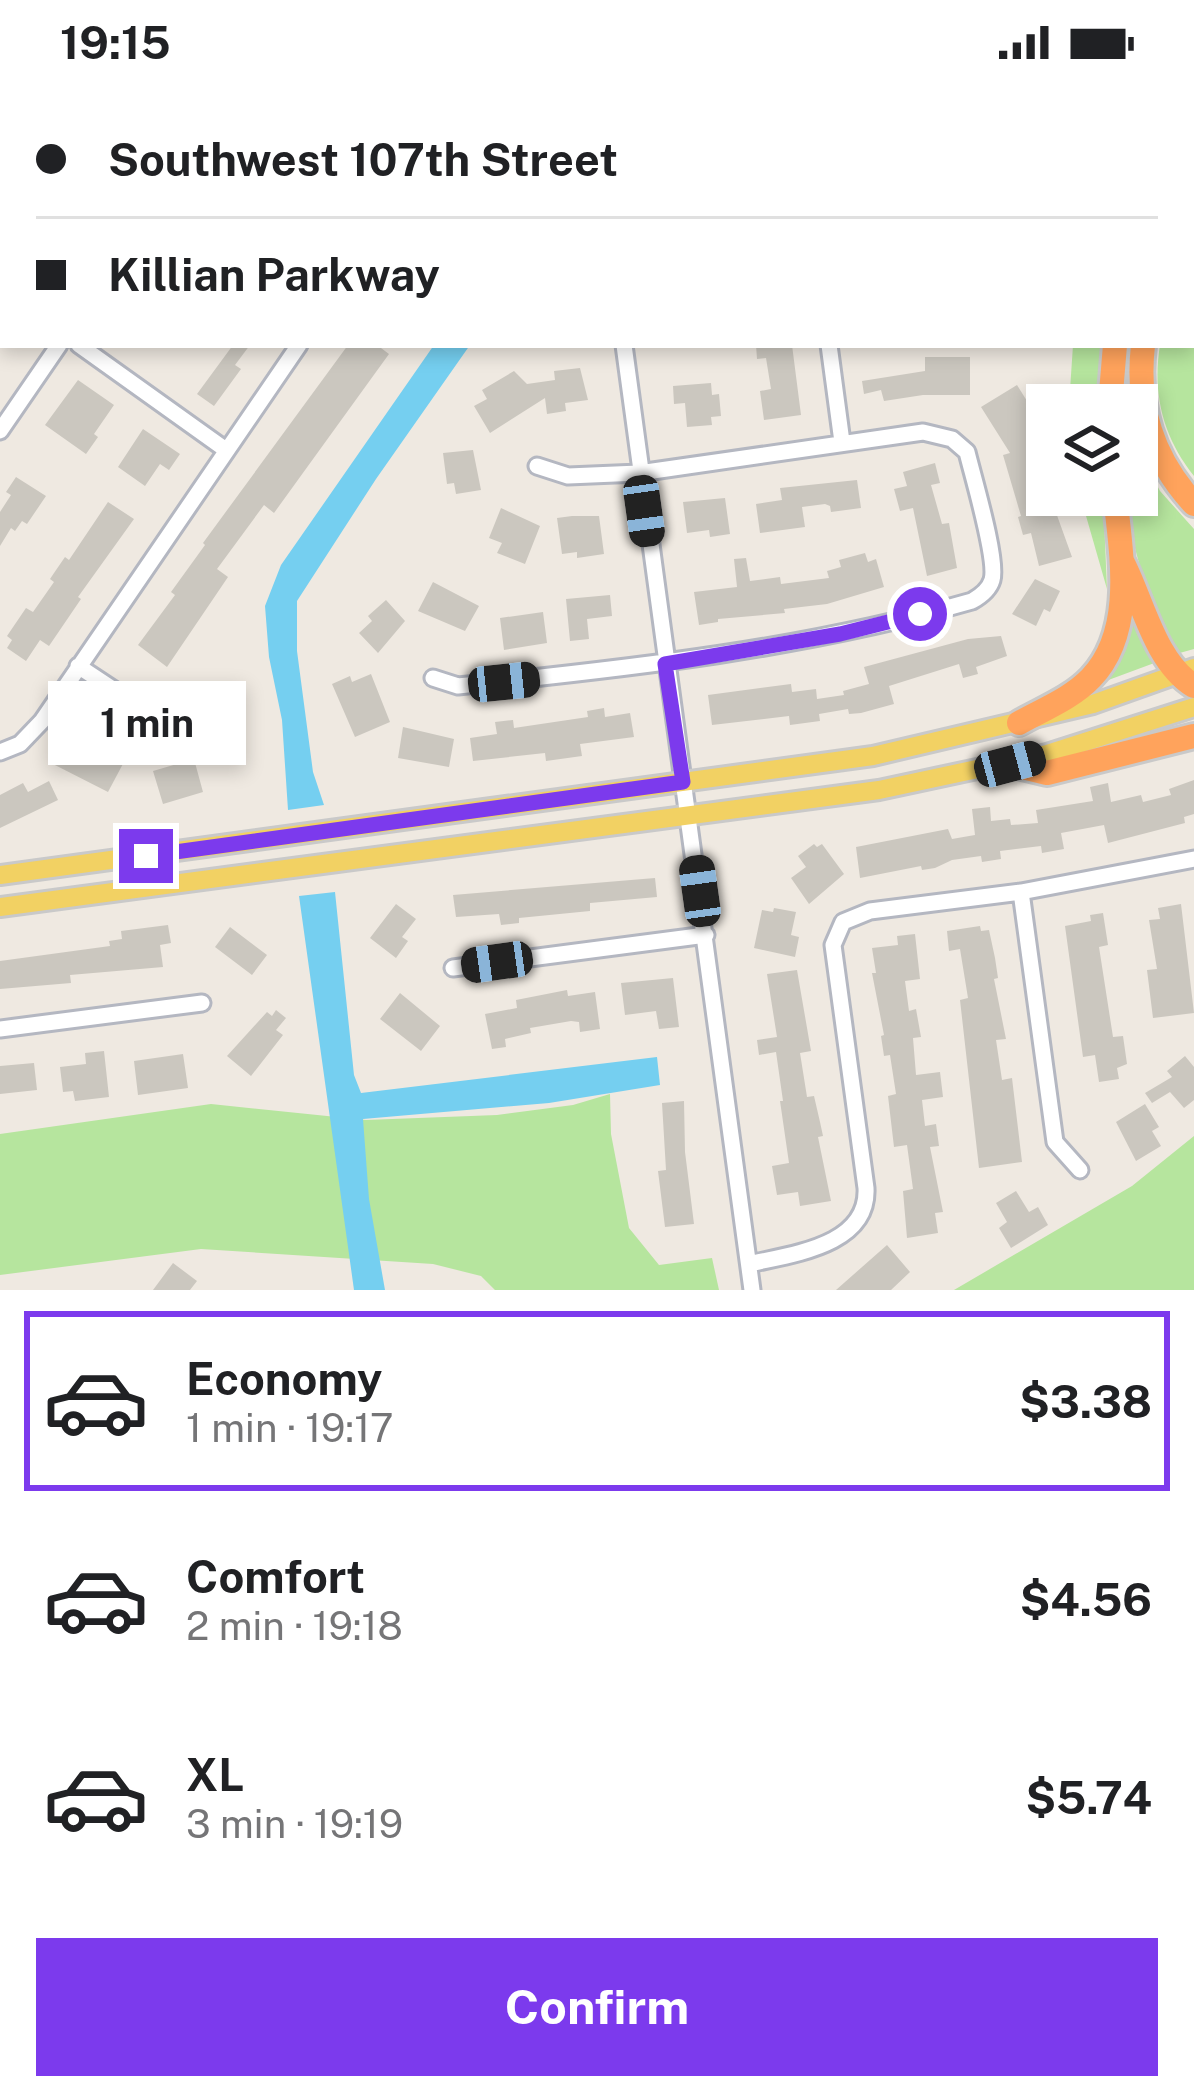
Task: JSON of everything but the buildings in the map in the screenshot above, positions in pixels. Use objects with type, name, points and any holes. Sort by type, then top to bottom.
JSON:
[{"type":"highway","points":[[1112,384],[1115,348]]},
{"type":"highway","points":[[1143,348],[1142,403],[1149,431],[1175,483],[1194,504]]},
{"type":"highway","points":[[1019,723],[1073,693],[1102,663],[1117,630],[1122,561],[1117,516]]},
{"type":"highway","points":[[1122,561],[1165,654],[1189,676]]},
{"type":"highway","points":[[1010,764],[1047,773],[1194,736]]},
{"type":"main road","points":[[0,875],[873,756],[1019,723],[1189,676]]},
{"type":"main road","points":[[0,907],[879,790],[1010,764],[1194,707]]},
{"type":"street","points":[[0,430],[57,348]]},
{"type":"street","points":[[83,348],[226,450]]},
{"type":"street","points":[[0,752],[20,744],[38,727],[296,348]]},
{"type":"street","points":[[624,348],[752,1290]]},
{"type":"street","points":[[829,348],[842,442]]},
{"type":"street","points":[[433,678],[458,686],[665,664],[840,634],[960,605],[981,596],[992,578],[990,549],[967,452],[949,437],[923,432],[639,473],[568,476],[537,466]]},
{"type":"street","points":[[78,666],[149,713]]},
{"type":"street","points":[[749,1264],[819,1246],[847,1232],[861,1218],[867,1194],[833,945],[838,928],[870,910],[1021,892],[1194,859]]},
{"type":"street","points":[[1021,892],[1055,1142],[1080,1169]]},
{"type":"street","points":[[453,968],[706,934]]},
{"type":"street","points":[[0,1029],[202,1003]]},
{"type":"green space","points":[[1073,348],[1107,348],[1103,384],[1070,384]]},
{"type":"green space","points":[[1160,348],[1194,348],[1194,476],[1174,446],[1162,414]]},
{"type":"green space","points":[[1158,487],[1194,529],[1194,649],[1176,654],[1137,557],[1128,516],[1158,516]]},
{"type":"green space","points":[[1086,516],[1104,516],[1107,589]]},
{"type":"green space","points":[[1133,611],[1157,662],[1103,682],[1101,681]]},
{"type":"green space","points":[[610,1094],[611,1134],[629,1228],[659,1265],[712,1258],[719,1290],[495,1290],[481,1276],[433,1264],[201,1249],[0,1275],[0,1134],[211,1104],[366,1120],[497,1115],[573,1105]]},
{"type":"green space","points":[[1194,1136],[1194,1290],[954,1290],[1132,1186]]},
{"type":"water","points":[[432,348],[468,348],[297,601],[297,651],[313,772],[324,805],[288,810],[282,720],[265,606],[281,565]]},
{"type":"water","points":[[335,892],[354,1075],[361,1093],[657,1057],[660,1085],[549,1103],[363,1119],[369,1199],[385,1290],[354,1290],[299,896]]},
{"type":"route","points":[[146,856],[683,782],[665,664],[840,634],[920,614]]}]
